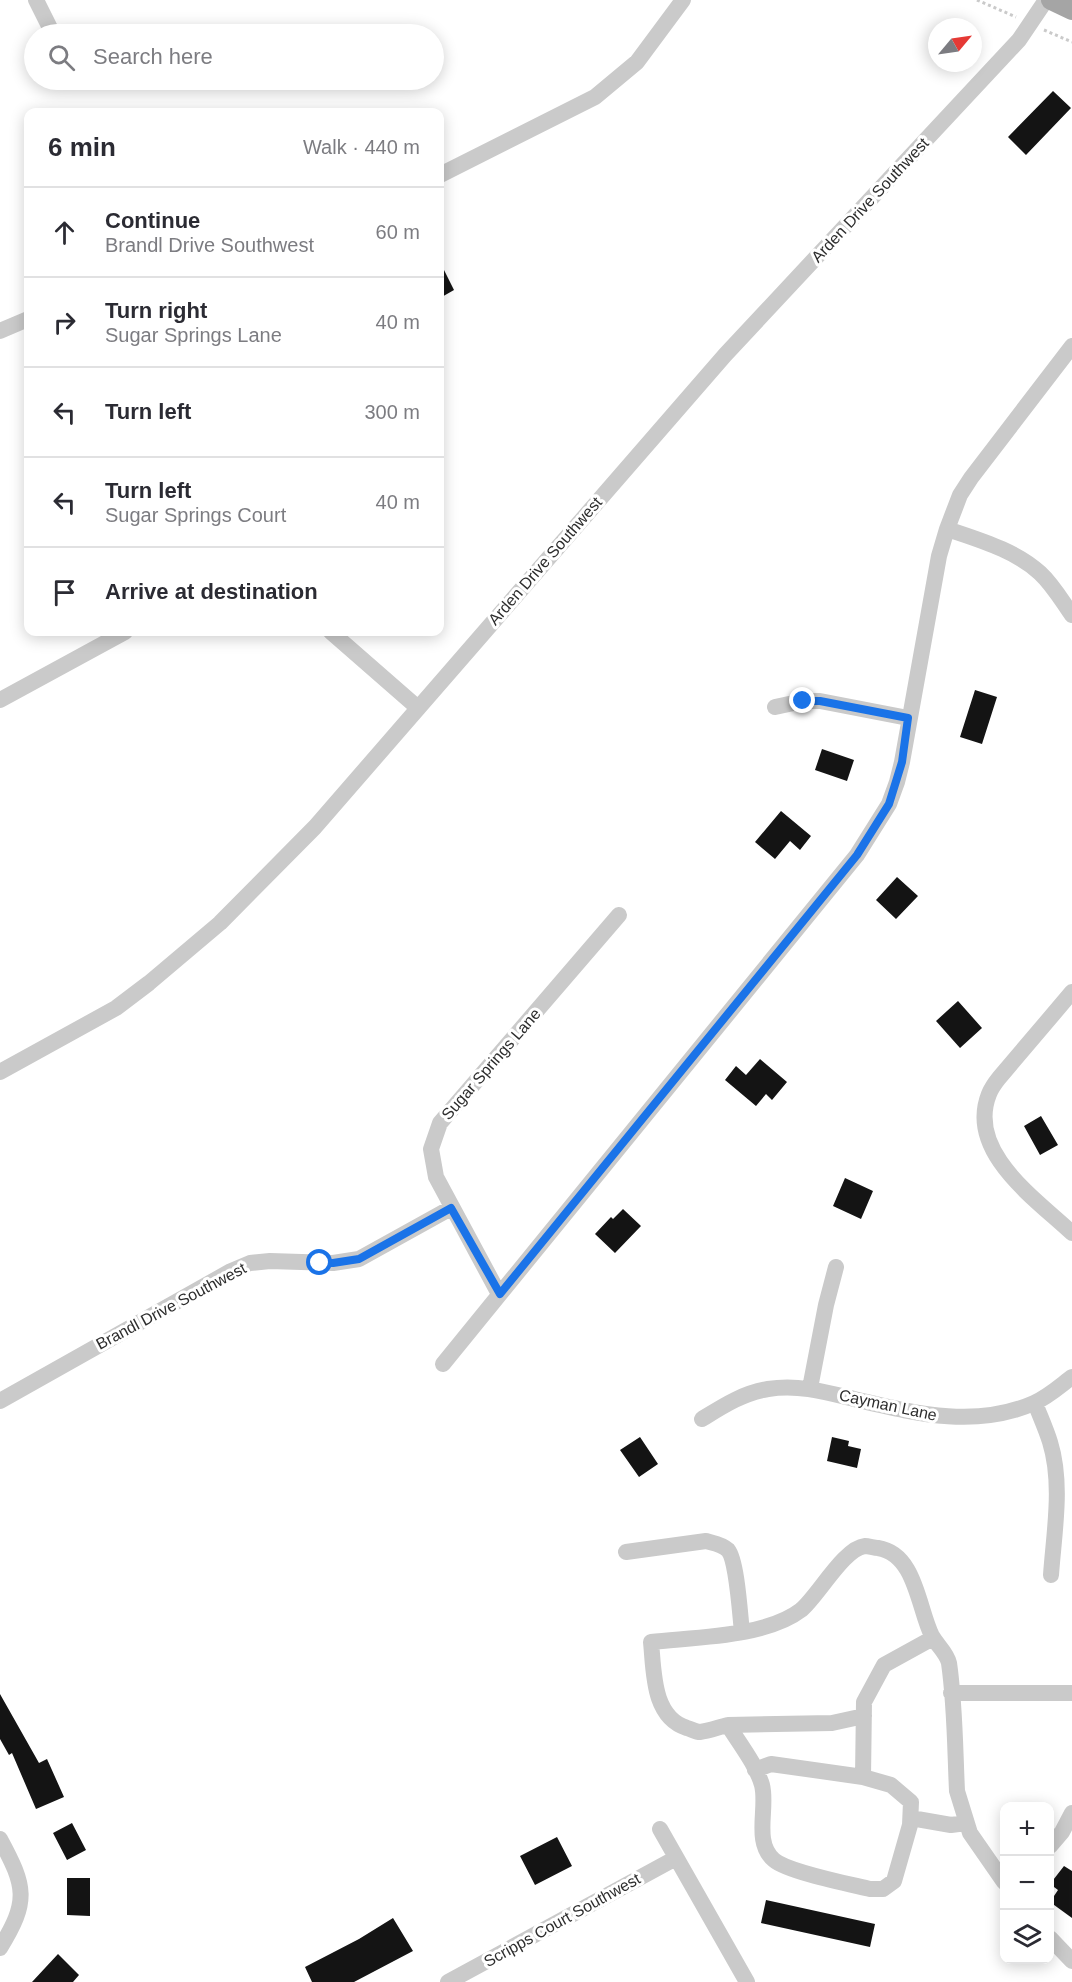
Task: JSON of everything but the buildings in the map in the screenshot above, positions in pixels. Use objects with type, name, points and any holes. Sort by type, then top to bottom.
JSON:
[{"type":"main road","points":[[1048,0],[1072,10]]},
{"type":"street","points":[[36,0],[48,24]]},
{"type":"street","points":[[444,174],[595,97],[636,62],[683,0]]},
{"type":"street","name":"Arden Drive Southwest","points":[[0,1072],[116,1008],[149,983],[211,931],[315,827],[725,355],[1019,40],[1048,0]]},
{"type":"street","points":[[0,332],[24,321]]},
{"type":"street","points":[[443,1364],[857,855],[889,804],[902,762],[908,718],[939,556],[960,495],[1072,346]]},
{"type":"street","points":[[947,529],[998,547],[1029,564],[1042,575],[1072,615]]},
{"type":"street","points":[[0,700],[118,636]]},
{"type":"street","points":[[336,636],[418,708]]},
{"type":"street","points":[[775,707],[803,701],[820,701],[908,718]]},
{"type":"street","name":"Sugar Springs Lane","points":[[500,1294],[436,1177],[431,1149],[440,1123],[619,915]]},
{"type":"street","points":[[1072,992],[999,1078],[989,1094],[984,1118],[987,1135],[996,1159],[1072,1233]]},
{"type":"street","name":"Brandl Drive Southwest","points":[[0,1401],[231,1271],[250,1263],[270,1261],[333,1263],[359,1259],[451,1208]]},
{"type":"street","points":[[810,1388],[836,1267]]},
{"type":"street","name":"Cayman Lane","points":[[702,1419],[732,1400],[748,1394],[767,1389],[810,1388],[919,1414],[967,1418],[989,1415],[1035,1403],[1054,1392],[1072,1377]]},
{"type":"street","points":[[1035,1403],[1051,1443],[1056,1469],[1051,1575]]},
{"type":"street","points":[[626,1552],[706,1541],[719,1544],[728,1551],[734,1561],[742,1632]]},
{"type":"street","points":[[864,1716],[832,1723],[728,1725],[699,1732],[679,1725],[668,1716],[660,1702],[656,1688],[651,1642],[742,1632],[786,1621],[803,1608],[851,1552],[864,1546],[889,1550],[901,1559],[909,1570],[933,1638],[948,1660],[957,1791],[970,1833],[1000,1875]]},
{"type":"street","points":[[863,1777],[864,1702],[884,1665],[933,1638]]},
{"type":"street","points":[[951,1693],[1072,1694]]},
{"type":"street","points":[[728,1725],[762,1785],[765,1849],[774,1860],[787,1868],[870,1889],[884,1889],[894,1881],[910,1825],[911,1802],[891,1785],[863,1777],[771,1764],[755,1770]]},
{"type":"street","points":[[1054,1841],[1072,1813]]},
{"type":"street","points":[[911,1818],[951,1825],[966,1823]]},
{"type":"street","points":[[660,1829],[747,1982]]},
{"type":"street","points":[[0,1839],[15,1867],[22,1897],[15,1924],[0,1948]]},
{"type":"street","name":"Scripps Court Southwest","points":[[448,1982],[676,1858]]},
{"type":"street","points":[[1054,1942],[1072,1961]]},
{"type":"route","points":[[320,1263],[359,1259],[451,1208],[500,1294],[857,855],[889,804],[902,762],[908,718],[820,701],[803,701]]}]
